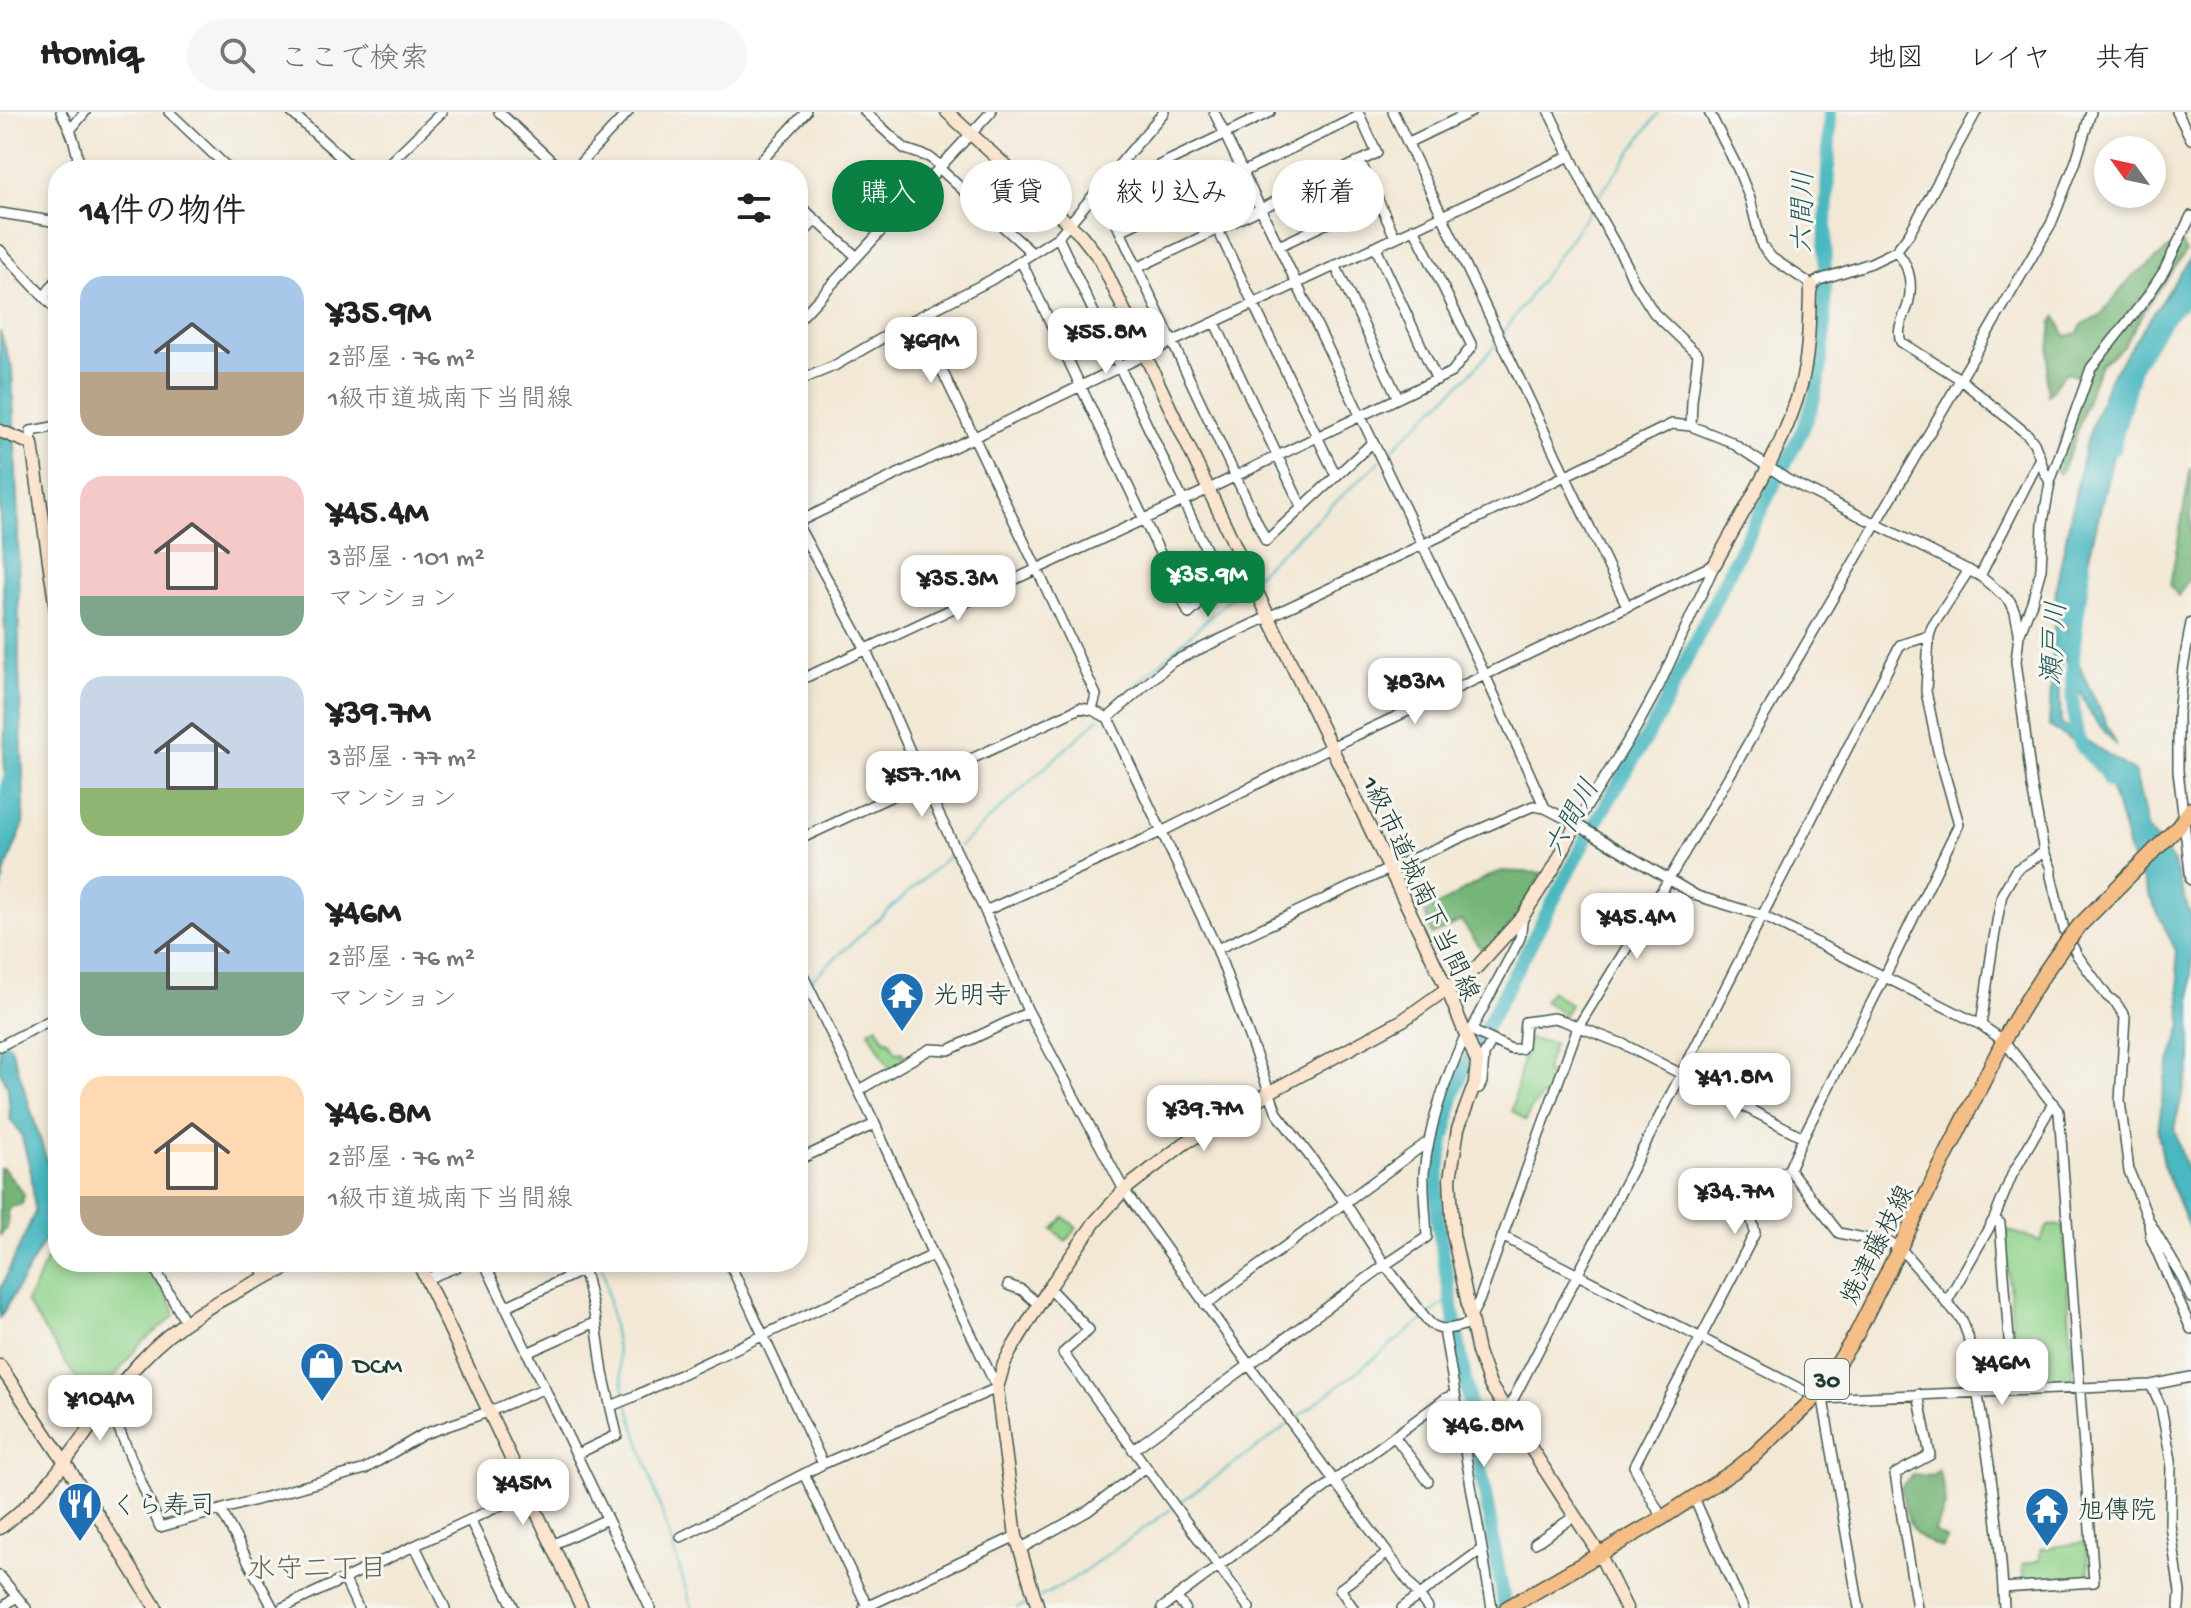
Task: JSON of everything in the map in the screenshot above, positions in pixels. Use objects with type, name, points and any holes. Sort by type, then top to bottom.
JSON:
[{"type":"main road","name":"焼津藤枝線","points":[[1511,1606],[1694,1498],[1753,1456],[1819,1398],[1902,1247],[2027,999],[2080,925],[2185,818]]},
{"type":"street","points":[[61,112],[71,129],[78,160]]},
{"type":"street","points":[[71,129],[85,112]]},
{"type":"street","points":[[169,112],[219,160]]},
{"type":"street","points":[[291,112],[344,160]]},
{"type":"street","points":[[392,160],[442,112]]},
{"type":"street","points":[[499,112],[550,160]]},
{"type":"street","points":[[583,160],[628,112]]},
{"type":"street","points":[[765,160],[806,112]]},
{"type":"street","points":[[865,112],[905,149],[932,160]]},
{"type":"street","name":"1級市道城南下当間線","points":[[947,112],[999,160]]},
{"type":"street","points":[[944,163],[991,112]]},
{"type":"street","points":[[1126,160],[1164,112]]},
{"type":"street","points":[[1214,112],[1238,160]]},
{"type":"street","points":[[1167,160],[1270,112]]},
{"type":"street","points":[[1393,112],[1627,606]]},
{"type":"street","points":[[1407,143],[1471,112]]},
{"type":"street","points":[[1549,112],[1633,280],[1654,313],[1698,355],[1691,426]]},
{"type":"street","points":[[1709,112],[1750,199],[1762,246],[1772,258],[1816,282]]},
{"type":"street","points":[[997,1388],[1004,1364],[1049,1288],[1095,1222],[1124,1190],[1185,1143],[1268,1093],[1403,1020],[1476,968],[1523,916],[1636,728],[1715,564],[1770,469],[1802,382],[1810,292],[1816,282],[1896,251],[1921,213],[1976,112]]},
{"type":"street","points":[[808,835],[1080,708],[1108,718],[1217,949],[1277,1113],[1346,1204],[1385,1265],[1433,1328],[1447,1329],[1468,1322],[1479,1301],[1578,1027],[1669,879],[2051,224],[2073,171],[2091,112]]},
{"type":"street","points":[[2177,112],[2190,133]]},
{"type":"street","points":[[1256,165],[1358,114],[1377,153],[1362,160]]},
{"type":"street","points":[[808,519],[1172,342],[1570,156]]},
{"type":"street","points":[[944,171],[1032,253]]},
{"type":"street","points":[[1256,198],[1485,675],[1545,808]]},
{"type":"street","points":[[1256,211],[1272,203]]},
{"type":"street","points":[[1072,221],[1088,204]]},
{"type":"street","points":[[1384,212],[1395,237]]},
{"type":"street","points":[[0,213],[48,220]]},
{"type":"street","points":[[808,213],[857,257]]},
{"type":"street","points":[[2191,216],[2164,271],[2147,297],[2091,368],[2050,482],[2043,523],[2041,569],[2019,635],[2016,661],[2032,787],[2044,852],[2051,868],[2064,929],[2077,955],[2125,1017],[2120,1101],[2129,1171],[2149,1221],[2191,1298]]},
{"type":"street","points":[[808,228],[816,220]]},
{"type":"street","name":"1級市道城南下当間線","points":[[1072,227],[1092,246],[1100,259],[1447,989],[1477,1037],[1477,1073],[1458,1129],[1450,1179],[1453,1234],[1468,1322],[1490,1385],[1600,1555],[1626,1608]]},
{"type":"street","points":[[808,676],[1145,520],[1452,372],[1472,346],[1414,228]]},
{"type":"street","points":[[808,310],[880,232]]},
{"type":"street","points":[[808,377],[834,366],[991,280],[1062,232]]},
{"type":"street","points":[[1120,232],[1266,541],[1373,442]]},
{"type":"street","points":[[1137,268],[1214,232]]},
{"type":"street","points":[[1219,232],[1336,476]]},
{"type":"street","points":[[1279,246],[1308,232]]},
{"type":"street","points":[[1021,261],[1189,614],[1222,583],[1058,237]]},
{"type":"street","points":[[1375,246],[1437,380]]},
{"type":"street","points":[[0,250],[48,301]]},
{"type":"street","points":[[1896,251],[1907,266],[1910,288],[1899,330],[1901,342],[1960,379],[2028,435],[2050,482]]},
{"type":"street","points":[[1335,265],[1398,398]]},
{"type":"street","points":[[44,297],[48,292]]},
{"type":"street","points":[[917,318],[1096,695],[1092,710]]},
{"type":"street","points":[[1215,323],[1302,508]]},
{"type":"street","points":[[1108,718],[1172,662],[1672,424],[1691,426],[1729,441],[1788,480],[1980,576],[2010,601],[2019,635]]},
{"type":"street","points":[[48,428],[31,431],[27,442],[48,565]]},
{"type":"street","points":[[0,431],[27,442]]},
{"type":"street","points":[[1980,576],[2040,458]]},
{"type":"street","points":[[808,543],[865,648],[1027,1009],[1124,1190],[1428,1608]]},
{"type":"street","points":[[985,911],[1163,831],[1331,747],[1715,564]]},
{"type":"street","points":[[1662,1518],[1634,1466],[1755,1233],[1747,1200],[1754,1191],[1789,1169],[1959,824],[1938,751],[1926,691],[1932,627],[1969,570]]},
{"type":"street","points":[[2191,623],[2178,714],[2178,771],[2191,880]]},
{"type":"street","points":[[1507,1411],[1900,645],[1929,636]]},
{"type":"street","points":[[1217,949],[1533,806],[1545,808],[1578,825],[1697,896],[1761,915],[2006,1038],[2059,1112],[2094,1582],[2003,1588]]},
{"type":"street","points":[[1981,1025],[2002,894],[2016,870],[2044,852]]},
{"type":"street","points":[[1472,1089],[1479,1088],[1482,1082],[1484,1055],[1472,1029],[1520,938],[1523,916]]},
{"type":"street","points":[[808,985],[997,1388],[1018,1542],[1038,1608]]},
{"type":"street","points":[[859,1090],[930,1049],[949,1050],[1027,1013],[1027,1009]]},
{"type":"street","points":[[1477,1037],[1511,1049],[1521,1049],[1525,1022],[1554,1018],[1623,1044],[1803,1137]]},
{"type":"street","points":[[0,1046],[48,1022]]},
{"type":"street","points":[[1133,1450],[1427,1237],[1424,1176],[1435,1113],[1452,1065],[1477,1037]]},
{"type":"street","points":[[1946,1303],[1994,1219],[2012,1175],[2053,1103]]},
{"type":"street","points":[[808,1155],[875,1124]]},
{"type":"street","points":[[1205,1305],[1429,1141]]},
{"type":"street","points":[[1789,1169],[1839,1233],[1902,1247],[1962,1320],[1968,1336],[1987,1442],[2004,1608]]},
{"type":"street","points":[[1994,1219],[2000,1223],[2013,1390]]},
{"type":"street","points":[[2149,1221],[2151,1238],[2191,1329]]},
{"type":"street","points":[[1502,1236],[1819,1398],[2151,1385],[2191,1377]]},
{"type":"street","points":[[611,1406],[933,1255]]},
{"type":"street","points":[[157,1272],[185,1321]]},
{"type":"street","points":[[264,1272],[267,1277]]},
{"type":"street","points":[[0,1528],[24,1509],[51,1480],[139,1363],[160,1342],[185,1321],[223,1298],[278,1272]]},
{"type":"street","points":[[423,1272],[582,1608]]},
{"type":"street","points":[[426,1279],[444,1272]]},
{"type":"street","points":[[489,1272],[650,1608]]},
{"type":"street","points":[[505,1307],[572,1272]]},
{"type":"street","points":[[577,1454],[617,1435],[584,1272]]},
{"type":"street","points":[[734,1272],[823,1464]]},
{"type":"street","points":[[1008,1285],[1022,1290],[1039,1305]]},
{"type":"street","points":[[1049,1288],[1089,1330],[1063,1353],[1249,1608]]},
{"type":"street","points":[[527,1353],[596,1322]]},
{"type":"street","points":[[1447,1329],[1455,1395],[1492,1608]]},
{"type":"street","points":[[0,1366],[156,1608]]},
{"type":"street","points":[[2151,1385],[2161,1407],[2171,1460],[2170,1525],[2180,1592],[2179,1608]]},
{"type":"street","points":[[108,1403],[160,1527],[365,1469],[424,1434],[545,1388]]},
{"type":"street","points":[[681,1537],[823,1464],[997,1388]]},
{"type":"street","points":[[1917,1608],[1895,1474],[1930,1455],[1918,1394]]},
{"type":"street","points":[[1162,1608],[1446,1398],[1455,1395]]},
{"type":"street","points":[[1819,1398],[1859,1608]]},
{"type":"street","points":[[1394,1436],[1428,1481]]},
{"type":"street","points":[[804,1474],[867,1607],[1088,1511],[1146,1467]]},
{"type":"street","points":[[282,1608],[527,1493]]},
{"type":"street","points":[[1694,1498],[1743,1608]]},
{"type":"street","points":[[221,1510],[273,1608]]},
{"type":"street","points":[[1535,1543],[1575,1516]]},
{"type":"street","points":[[552,1545],[607,1519]]},
{"type":"street","points":[[470,1520],[514,1608]]},
{"type":"street","points":[[415,1546],[445,1608]]},
{"type":"street","points":[[1402,1608],[1482,1549]]},
{"type":"street","points":[[1353,1608],[1340,1589],[1388,1553]]},
{"type":"street","points":[[0,1576],[26,1608]]},
{"type":"street","points":[[345,1580],[358,1608]]},
{"type":"street","points":[[2,1608],[16,1597]]},
{"type":"street","points":[[1176,1597],[1185,1608]]},
{"type":"green space","points":[[2183,244],[2186,252],[2147,306],[2124,346],[2101,364],[2060,474],[2052,466],[2079,382],[2076,376],[2066,372],[2048,395],[2046,380],[2052,322],[2056,317],[2066,336],[2078,333],[2082,324],[2099,317],[2133,275],[2169,248]]},
{"type":"green space","points":[[2191,468],[2191,575],[2178,596],[2170,585]]},
{"type":"green space","points":[[1502,871],[1542,873],[1524,906],[1486,955],[1461,921],[1432,935],[1425,913]]},
{"type":"green space","points":[[1551,991],[1570,1005],[1564,1014],[1544,1001]]},
{"type":"green space","points":[[877,1026],[896,1053],[902,1052],[907,1062],[891,1071],[869,1031]]},
{"type":"green space","points":[[1527,1039],[1554,1043],[1545,1072],[1556,1077],[1549,1099],[1542,1096],[1526,1121],[1512,1111]]},
{"type":"green space","points":[[0,1168],[24,1194],[22,1204],[8,1208],[7,1228],[0,1235]]},
{"type":"green space","points":[[1064,1217],[1077,1228],[1066,1241],[1053,1229]]},
{"type":"green space","points":[[2063,1225],[2074,1384],[2018,1385],[2004,1229],[2040,1241],[2048,1226]]},
{"type":"green space","points":[[48,1254],[48,1272],[152,1272],[174,1309],[174,1316],[140,1344],[93,1404],[26,1302]]},
{"type":"green space","points":[[1938,1470],[1945,1502],[1934,1532],[1947,1539],[1943,1548],[1931,1544],[1915,1532],[1907,1517],[1901,1487],[1913,1474],[1932,1476]]},
{"type":"green space","points":[[2086,1542],[2090,1579],[2024,1584],[2022,1564],[2040,1560],[2040,1549]]},
{"type":"water","points":[[2191,258],[2191,285],[2135,364],[2075,615],[2066,627],[2084,677],[2117,746],[2091,715],[2060,651],[2059,679],[2061,724],[2135,772],[2148,830],[2173,861],[2191,917],[2191,1061],[2174,1128],[2191,1185],[2191,1233],[2165,1170],[2158,1132],[2165,1079],[2182,1025],[2176,951],[2131,857],[2117,806],[2099,759],[2049,726],[2056,587],[2085,446],[2109,379]]},
{"type":"water","points":[[0,331],[12,369],[24,802],[23,826],[5,871],[0,897],[0,841],[7,816],[4,752],[7,677],[0,517]]},
{"type":"water","points":[[0,1037],[11,1047],[48,1164],[48,1227],[45,1240],[0,1318],[0,1290],[35,1212],[31,1172],[21,1134],[10,1119],[8,1087],[0,1071]]},
{"type":"waterway","points":[[1595,202],[1659,112]]},
{"type":"waterway","name":"六間川","points":[[1505,1608],[1437,1219],[1441,1154],[1454,1093],[1587,837],[1660,714],[1812,406],[1824,337],[1830,112]]},
{"type":"waterway","points":[[1503,333],[1592,208]]},
{"type":"waterway","name":"瀬戸川","points":[[2113,449],[2135,364],[2162,323],[2191,291]]},
{"type":"waterway","points":[[1384,457],[1471,373],[1498,342]]},
{"type":"waterway","points":[[1255,576],[1380,461]]},
{"type":"waterway","name":"瀬戸川","points":[[2084,566],[2074,650],[2074,714],[2079,741],[2109,781]]},
{"type":"waterway","points":[[1104,714],[1247,583]]},
{"type":"waterway","points":[[960,846],[1099,718]]},
{"type":"waterway","points":[[4,841],[8,782]]},
{"type":"waterway","points":[[811,980],[952,853]]},
{"type":"waterway","points":[[604,1272],[625,1395]]},
{"type":"waterway","points":[[1428,1316],[1450,1298]]},
{"type":"waterway","points":[[1296,1419],[1423,1320]]},
{"type":"waterway","points":[[628,1405],[692,1608]]},
{"type":"waterway","points":[[1179,1503],[1288,1425]]},
{"type":"waterway","points":[[1040,1597],[1070,1581],[1171,1509]]},
{"type":"waterway","points":[[1017,1608],[1030,1602]]},
{"type":"place","name":"光明寺","points":[[902,1033]]},
{"type":"place","name":"DCM","points":[[322,1403]]},
{"type":"place","name":"くら寿司","points":[[80,1543]]},
{"type":"place","name":"旭傳院","points":[[2047,1548]]},
{"type":"district","name":"水守二丁目","points":[[317,1567]]}]
